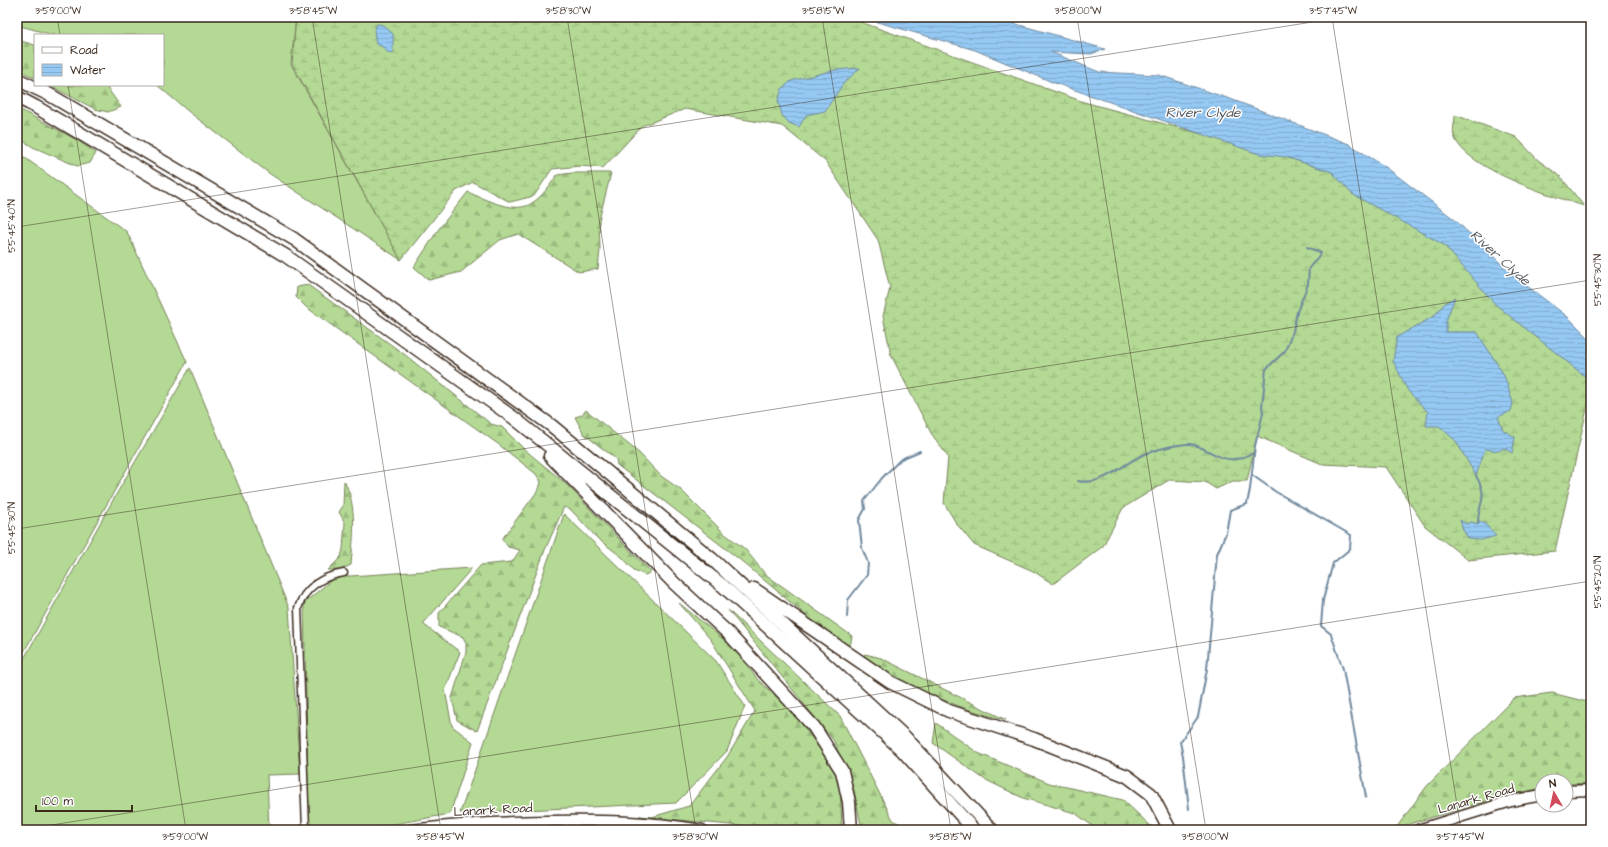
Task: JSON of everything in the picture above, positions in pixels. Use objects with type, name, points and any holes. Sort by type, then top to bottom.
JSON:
[{"type":"highway","points":[[17,79],[50,95],[294,239],[552,426],[712,559],[905,737],[992,830]]},
{"type":"highway","points":[[17,97],[286,256],[514,418],[724,586],[902,750],[974,830]]},
{"type":"highway","points":[[514,418],[674,583],[728,633],[814,727],[842,771],[849,802],[851,830]]},
{"type":"highway","points":[[712,559],[828,642],[890,682],[949,711],[1034,739],[1127,776],[1151,794],[1170,830]]},
{"type":"main road","points":[[1574,791],[1591,790]]},
{"type":"main road","name":"Lanark Road","points":[[1418,830],[1511,801],[1534,797]]},
{"type":"main road","name":"Lanark Road","points":[[578,820],[639,830]]},
{"type":"main road","name":"Lanark Road","points":[[411,830],[578,820],[640,821],[702,830]]},
{"type":"street","points":[[306,830],[298,608],[302,597],[318,581],[344,573]]},
{"type":"green space","points":[[17,17],[296,17],[291,64],[401,260],[270,174],[189,112],[158,86],[164,86],[164,34],[49,34],[17,25]]},
{"type":"green space","points":[[296,17],[841,17],[855,20],[1084,102],[1286,157],[1332,172],[1444,245],[1501,308],[1591,381],[1591,391],[1555,551],[1468,560],[1425,526],[1386,467],[1322,464],[1257,436],[1247,481],[1233,481],[1216,489],[1205,482],[1169,480],[1123,508],[1103,546],[1053,584],[1033,571],[974,545],[956,523],[944,503],[948,457],[931,433],[891,355],[883,316],[890,288],[878,240],[825,161],[782,126],[685,109],[642,126],[603,168],[580,166],[552,169],[534,196],[510,202],[473,182],[456,191],[401,260],[292,64]]},
{"type":"green space","points":[[17,40],[34,45],[34,78],[17,69]]},
{"type":"green space","points":[[51,86],[106,86],[121,107],[108,112],[95,109]]},
{"type":"green space","points":[[17,108],[77,140],[96,153],[90,163],[77,166],[33,147],[17,137]]},
{"type":"green space","points":[[1455,115],[1516,137],[1538,160],[1560,176],[1584,206],[1511,180],[1474,159],[1461,148],[1453,134]]},
{"type":"green space","points":[[17,152],[127,232],[187,362],[17,664]]},
{"type":"green space","points":[[572,173],[611,173],[599,220],[600,249],[598,269],[579,272],[518,234],[500,240],[461,272],[429,280],[414,267],[438,230],[468,192],[500,205],[509,207],[525,206],[540,197],[557,175]]},
{"type":"green space","points":[[308,285],[404,354],[491,424],[502,427],[524,449],[565,483],[651,572],[645,575],[634,570],[622,557],[598,539],[571,510],[564,507],[545,550],[477,731],[457,720],[452,698],[466,652],[466,643],[463,637],[439,627],[439,613],[481,565],[512,562],[520,550],[508,547],[502,539],[539,489],[541,482],[536,474],[498,444],[306,307],[296,297],[297,287]]},
{"type":"green space","points":[[190,368],[289,608],[300,774],[267,775],[269,830],[17,830],[17,671],[117,493]]},
{"type":"green space","points":[[586,410],[639,453],[661,476],[681,490],[725,534],[745,549],[765,574],[852,636],[850,647],[815,623],[739,559],[617,465],[616,459],[584,434],[575,417],[582,415]]},
{"type":"green space","points":[[344,481],[351,501],[354,522],[351,565],[340,570],[328,570],[341,557],[343,549],[345,523],[339,512],[343,506]]},
{"type":"green space","points":[[564,514],[716,661],[745,706],[727,751],[676,803],[460,813]]},
{"type":"green space","points":[[472,568],[423,624],[460,652],[445,690],[452,726],[473,742],[450,814],[361,830],[309,830],[304,603],[335,577]]},
{"type":"green space","points":[[679,603],[734,648],[758,680],[794,713],[818,746],[840,781],[842,830],[757,830],[750,827],[639,816],[652,817],[689,806],[727,757],[755,711],[711,640]]},
{"type":"green space","points":[[728,610],[840,716],[893,820],[911,830],[862,830],[854,791],[834,741]]},
{"type":"green space","points":[[865,654],[881,658],[1006,720],[968,709],[931,695],[896,678],[862,658]]},
{"type":"green space","points":[[1552,693],[1591,703],[1591,783],[1574,784],[1574,773],[1534,773],[1534,790],[1493,799],[1396,828],[1427,786],[1514,698]]},
{"type":"green space","points":[[936,723],[978,753],[1049,783],[1123,800],[1155,830],[1098,830],[1075,813],[1023,798],[984,779],[933,743]]},
{"type":"water","name":"River Clyde","points":[[860,17],[991,17],[1105,49],[1091,54],[1051,52],[1099,72],[1159,75],[1233,100],[1349,144],[1387,168],[1454,219],[1515,277],[1568,317],[1591,340],[1591,381],[1495,304],[1444,245],[1352,194],[1332,172],[1286,157],[1259,154],[1052,82],[975,50]]},
{"type":"water","points":[[377,24],[383,25],[393,34],[393,53],[387,52],[383,47],[376,44],[374,31]]},
{"type":"water","points":[[860,68],[843,84],[825,111],[806,115],[799,127],[789,123],[782,115],[778,101],[782,89],[791,81],[835,70]]},
{"type":"water","points":[[1455,297],[1446,321],[1446,332],[1477,332],[1504,375],[1513,403],[1511,411],[1498,417],[1503,430],[1515,437],[1512,453],[1504,448],[1499,451],[1485,449],[1476,476],[1456,441],[1439,426],[1426,426],[1428,412],[1408,391],[1393,361],[1397,337],[1434,316],[1445,303]]},
{"type":"water","points":[[1460,520],[1466,524],[1471,522],[1478,524],[1479,521],[1485,524],[1496,536],[1481,540],[1469,539],[1463,530]]},
{"type":"waterway","points":[[1189,809],[1180,742],[1198,717],[1207,669],[1217,554],[1226,533],[1230,510],[1247,504],[1255,446],[1263,413],[1262,406],[1266,369],[1285,351],[1293,331],[1297,312],[1308,284],[1309,268],[1321,253],[1307,247]]},
{"type":"waterway","points":[[1078,481],[1088,482],[1098,480],[1150,452],[1181,444],[1196,445],[1218,456],[1230,459],[1238,459],[1254,453]]},
{"type":"waterway","points":[[847,617],[848,600],[867,575],[868,563],[862,548],[859,520],[865,509],[864,501],[882,478],[901,459],[920,451]]},
{"type":"waterway","points":[[1252,475],[1276,492],[1351,535],[1350,549],[1333,563],[1323,600],[1321,626],[1331,634],[1343,669],[1366,797]]},
{"type":"waterway","points":[[1476,476],[1483,496],[1478,517],[1478,524]]}]
